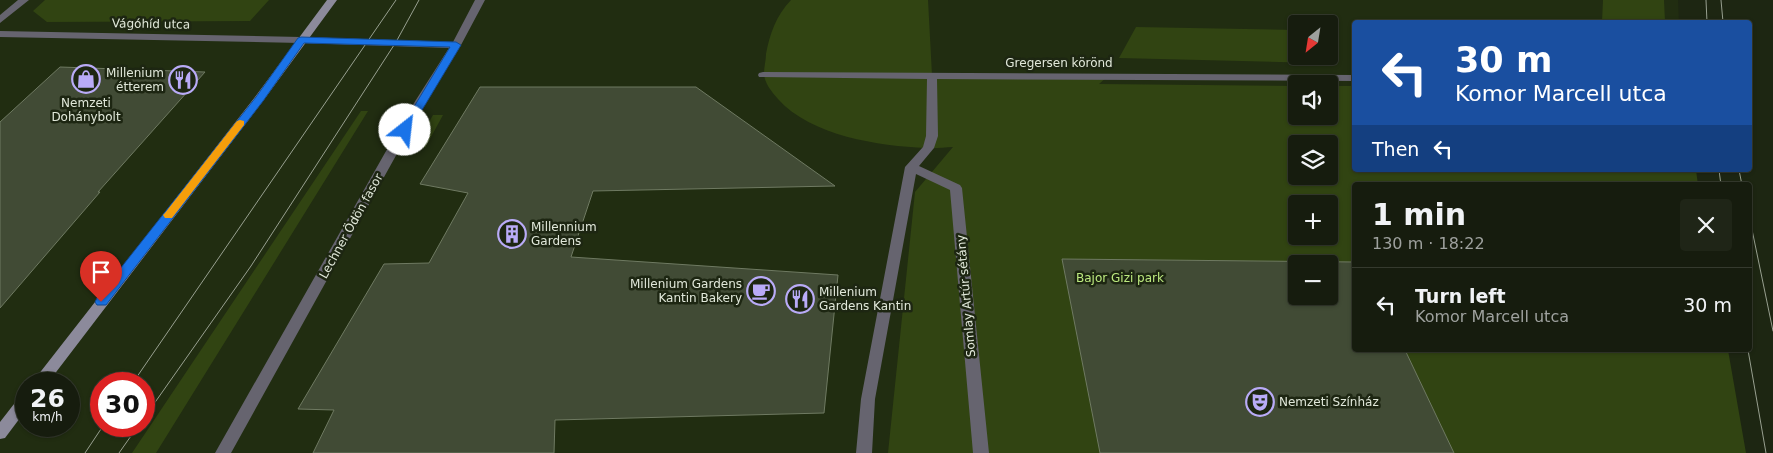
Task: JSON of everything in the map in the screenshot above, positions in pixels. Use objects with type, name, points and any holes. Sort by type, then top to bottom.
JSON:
[{"type":"main road","points":[[47,372],[253,106],[332,0]]},
{"type":"main road","points":[[0,433],[15,413]]},
{"type":"street","points":[[0,20],[24,0]]},
{"type":"street","name":"Lechner Ödön fasor","points":[[223,453],[480,0]]},
{"type":"street","name":"Vágóhíd utca","points":[[0,34],[456,45]]},
{"type":"street","name":"Gregersen körönd","points":[[763,75],[1352,78]]},
{"type":"street","points":[[864,453],[868,400],[911,167],[928,148],[932,136],[932,76]]},
{"type":"street","name":"Somlay Artúr sétány","points":[[911,167],[956,188],[981,453]]},
{"type":"shaded area","points":[[0,0],[1678,0],[1679,20],[1352,20],[1352,172],[1645,172],[1422,182],[1352,182],[1352,352],[1362,352],[1735,453],[0,453]]},
{"type":"green space","points":[[45,0],[269,0],[250,21],[47,22],[33,11]]},
{"type":"green space","name":"Bajor Gizi park","points":[[791,0],[928,0],[932,75],[1109,75],[1099,84],[1288,86],[1288,125],[1338,125],[1338,86],[1352,86],[1352,172],[1696,172],[1698,182],[1352,182],[1352,352],[1728,352],[1746,453],[888,453],[915,192],[953,147],[908,147],[847,137],[808,122],[792,112],[778,99],[765,80],[766,54],[772,32]]},
{"type":"green space","points":[[1603,0],[1664,0],[1665,20],[1602,20]]},
{"type":"green space","points":[[1136,27],[1288,30],[1288,62],[1119,58]]},
{"type":"green space","points":[[361,111],[368,111],[156,453],[132,453],[143,437],[155,437],[155,419]]},
{"type":"green space","points":[[433,115],[443,115],[425,148],[418,141]]},
{"type":"building","points":[[60,67],[205,72],[98,192],[100,192],[0,308],[0,122]]},
{"type":"building","name":"Millennium Gardens","points":[[480,87],[696,87],[835,186],[593,191],[571,257],[838,275],[824,413],[555,420],[554,453],[313,453],[334,410],[298,409],[384,264],[429,263],[468,193],[420,184]]},
{"type":"building","name":"Nemzeti Színház","points":[[1062,259],[1288,261],[1288,305],[1338,305],[1338,262],[1352,262],[1352,352],[1406,352],[1454,453],[1100,453]]},
{"type":"tram line","points":[[140,372],[396,0]]},
{"type":"tram line","points":[[155,402],[251,266],[396,42],[419,0]]},
{"type":"tram line","points":[[1706,0],[1707,20]]},
{"type":"tram line","points":[[1721,0],[1723,20]]},
{"type":"tram line","points":[[1719,172],[1721,182]]},
{"type":"tram line","points":[[1739,172],[1741,182]]},
{"type":"tram line","points":[[1752,230],[1773,331]]},
{"type":"tram line","points":[[1748,352],[1766,453]]},
{"type":"tram line","points":[[85,453],[96,437]]},
{"type":"tram line","points":[[119,453],[130,437]]},
{"type":"slow traffic","points":[[168,215],[240,123]]},
{"type":"place","name":"Nemzeti Dohánybolt","points":[[86,79]]},
{"type":"place","name":"Millenium étterem","points":[[183,80]]},
{"type":"place","name":"Millennium Gardens","points":[[512,234]]},
{"type":"place","name":"Millenium Gardens Kantin Bakery","points":[[761,291]]},
{"type":"place","name":"Millenium Gardens Kantin","points":[[800,299]]},
{"type":"place","name":"Nemzeti Színház","points":[[1260,402]]},
{"type":"route","points":[[101,302],[259,99],[301,40],[456,45],[405,130]]}]
